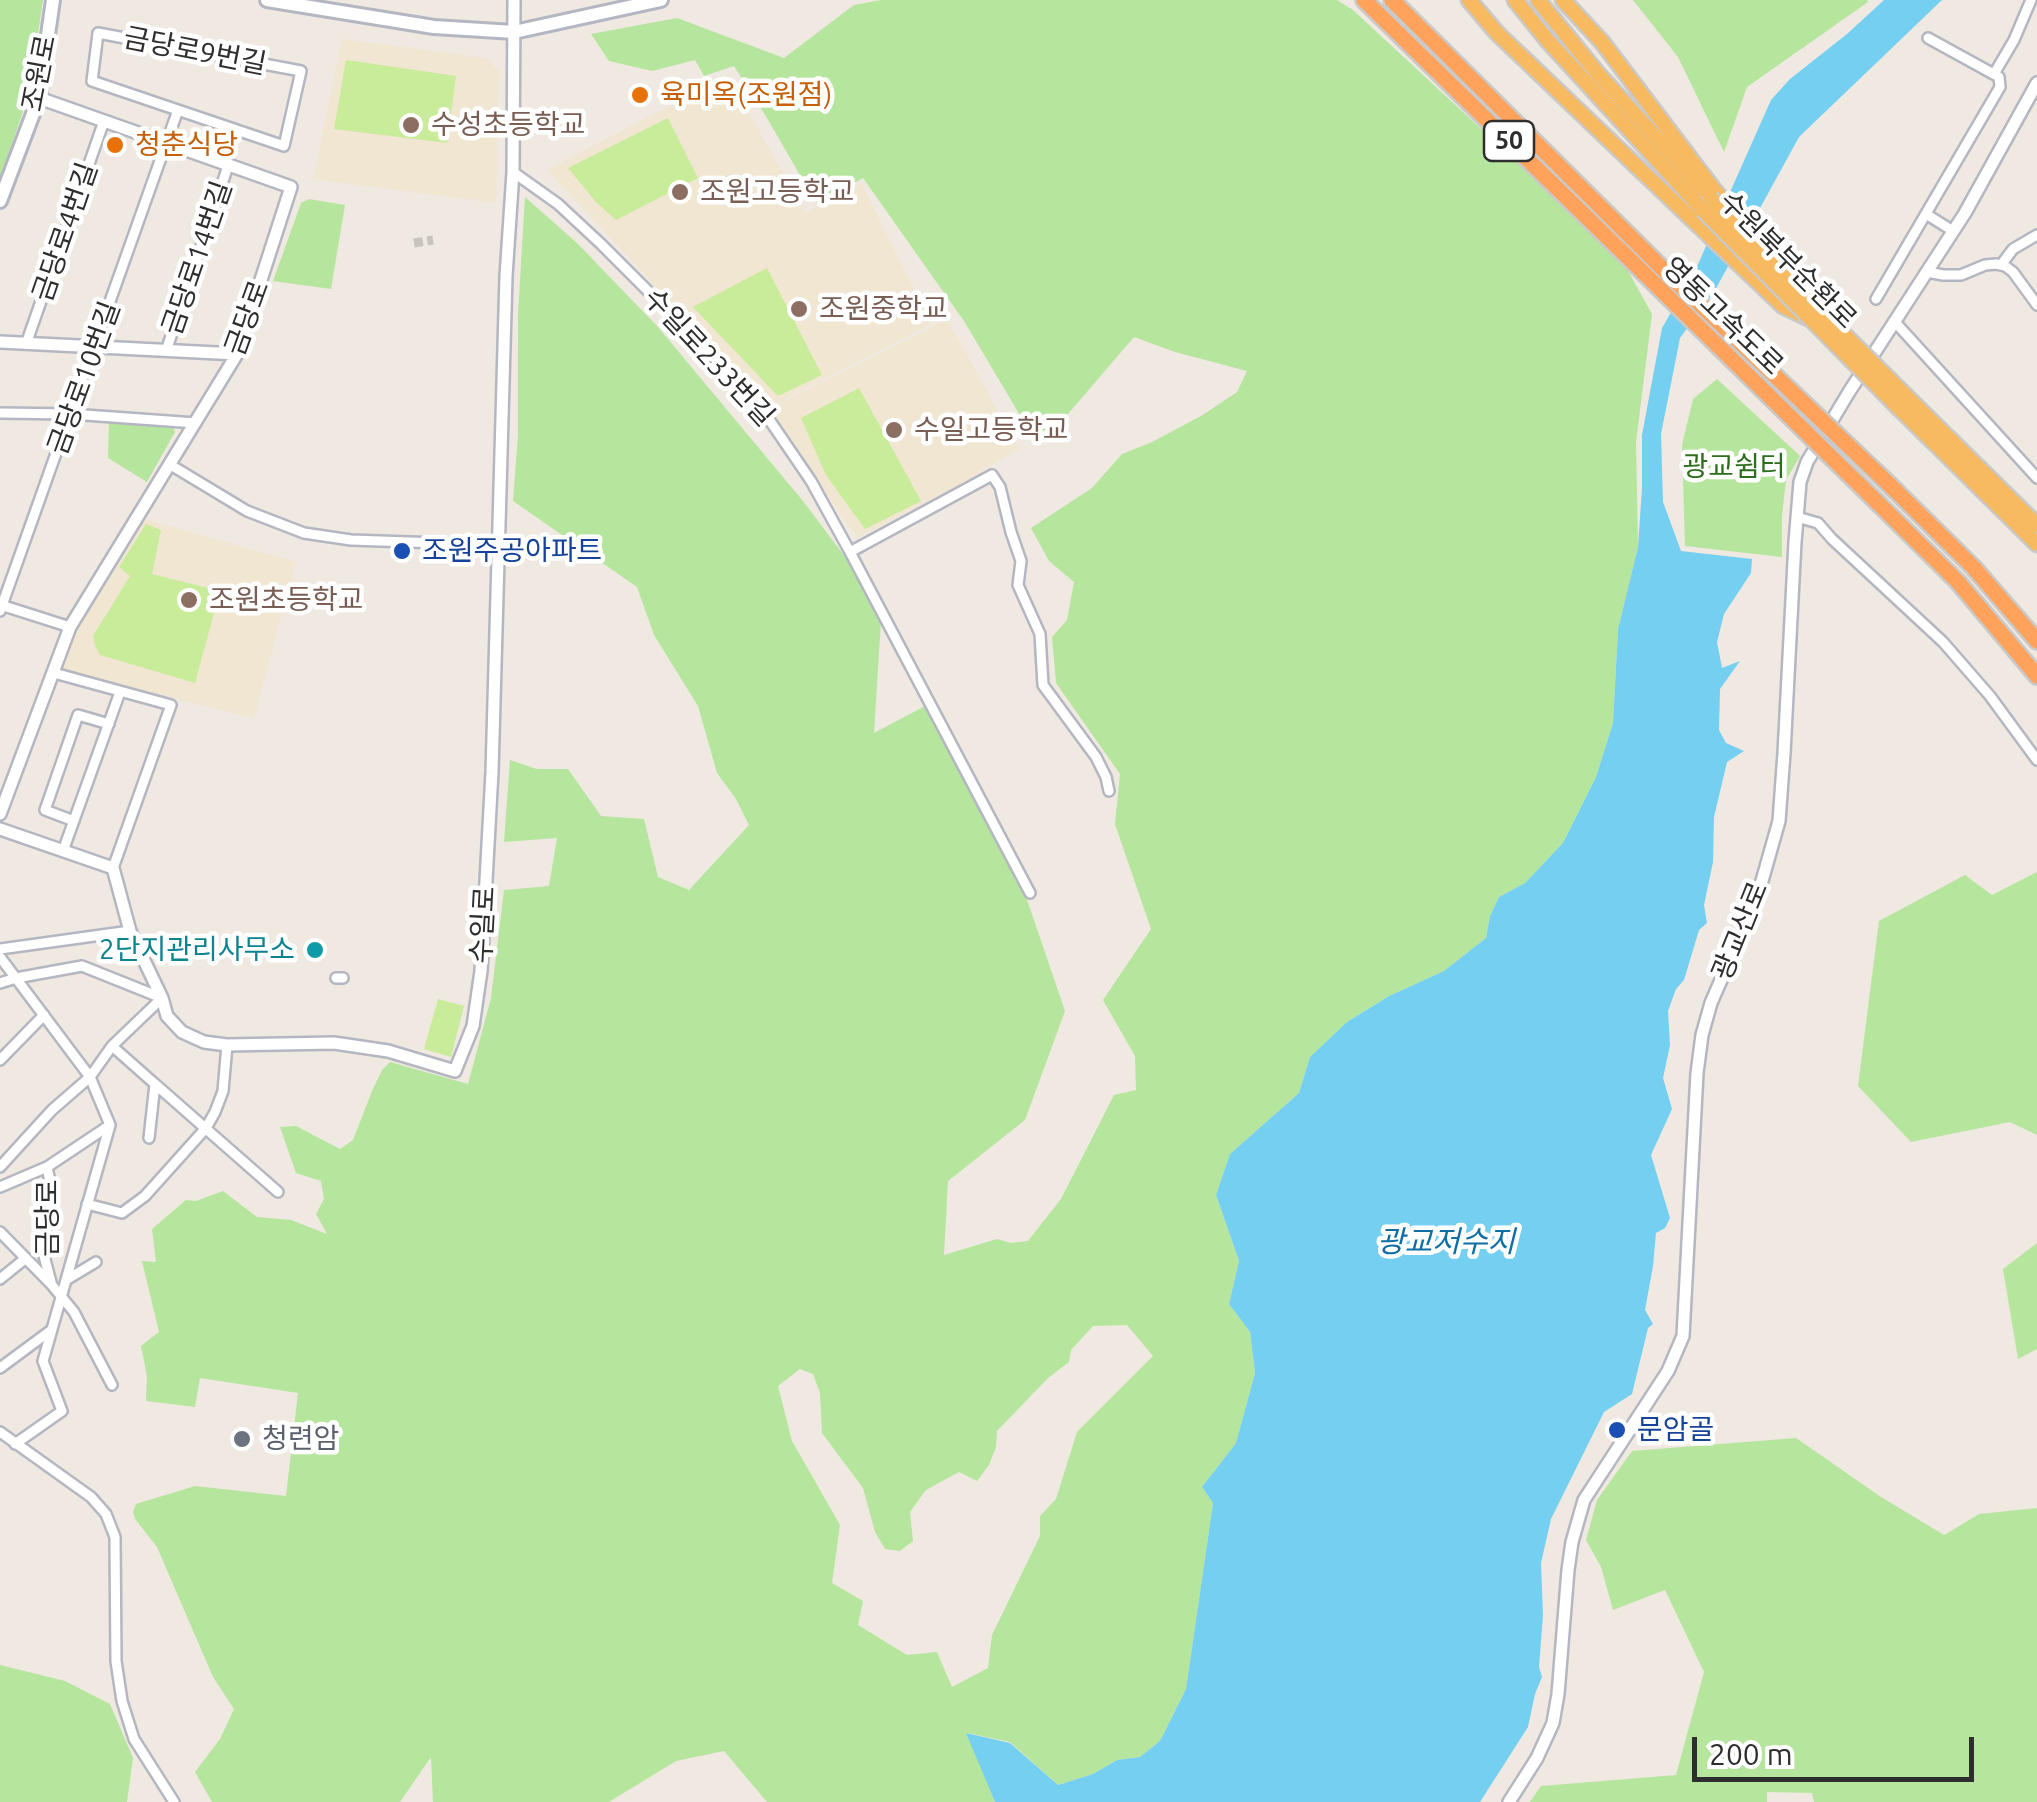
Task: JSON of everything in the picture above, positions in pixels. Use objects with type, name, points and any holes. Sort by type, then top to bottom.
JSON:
[{"type":"highway","name":"영동고속도로","points":[[1364,0],[1896,491],[1974,568],[2037,642]]},
{"type":"highway","name":"영동고속도로","points":[[1392,0],[1958,582],[2037,676]]},
{"type":"highway","points":[[1468,0],[1497,33],[1706,205]]},
{"type":"highway","name":"수원북부순환로","points":[[1514,0],[1548,41],[1811,319],[2037,525]]},
{"type":"highway","name":"수원북부순환로","points":[[1538,0],[1706,205],[1774,265],[2037,544]]},
{"type":"highway","points":[[1564,0],[1638,88],[1706,205]]},
{"type":"main road","name":"조원로","points":[[0,201],[39,98],[52,0]]},
{"type":"main road","points":[[267,0],[434,28],[514,32],[660,0]]},
{"type":"street","points":[[168,464],[247,512],[304,532],[351,540],[498,545],[513,172],[514,0]]},
{"type":"street","points":[[1994,74],[2031,0]]},
{"type":"street","name":"금당로9번길","points":[[98,34],[302,71],[284,146],[178,110],[92,81],[98,34]]},
{"type":"street","points":[[1876,299],[2000,87],[2001,81],[1994,74],[1928,38]]},
{"type":"street","name":"광교산로","points":[[1509,1802],[1537,1758],[1553,1723],[1568,1570],[1584,1500],[1681,1344],[1696,1073],[1702,1035],[1711,1003],[1758,894],[1778,821],[1800,482],[1807,462],[2031,108],[2037,83]]},
{"type":"street","name":"금당로","points":[[0,814],[70,627],[237,354],[291,187],[39,98]]},
{"type":"street","points":[[168,144],[178,110]]},
{"type":"street","name":"금당로4번길","points":[[26,344],[104,121]]},
{"type":"street","name":"금당로10번길","points":[[1,607],[168,144]]},
{"type":"street","name":"금당로14번길","points":[[166,351],[228,166]]},
{"type":"street","name":"수일로233번길","points":[[513,172],[558,204],[601,244],[764,412],[810,480],[850,552],[1030,893]]},
{"type":"street","points":[[1926,214],[1953,231]]},
{"type":"street","points":[[2000,265],[2037,234]]},
{"type":"street","points":[[1927,272],[1961,275],[1986,265],[2000,265],[2014,272],[2037,305]]},
{"type":"street","points":[[1895,322],[2037,478]]},
{"type":"street","points":[[0,342],[237,354]]},
{"type":"street","points":[[0,413],[196,423]]},
{"type":"street","points":[[850,552],[992,475],[1000,487],[1021,561],[1018,585],[1040,634],[1043,685],[1096,758],[1110,791]]},
{"type":"street","points":[[1797,516],[1818,522],[1943,642],[1990,696],[2037,760]]},
{"type":"street","name":"수일로","points":[[227,1044],[334,1043],[388,1051],[454,1072],[472,1026],[481,971],[492,772],[498,545]]},
{"type":"street","points":[[1,607],[70,627]]},
{"type":"street","points":[[54,674],[171,705],[113,868],[130,931],[167,1016],[182,1032],[204,1042],[227,1044],[222,1091],[206,1128],[145,1196],[122,1213],[87,1204]]},
{"type":"street","points":[[63,851],[120,692]]},
{"type":"street","points":[[74,821],[45,810],[72,730],[78,715],[109,724]]},
{"type":"street","points":[[0,828],[113,868]]},
{"type":"street","points":[[0,949],[130,931]]},
{"type":"street","points":[[0,957],[90,1077],[110,1125]]},
{"type":"street","points":[[0,984],[82,966],[162,998]]},
{"type":"street","points":[[0,1167],[162,998]]},
{"type":"street","points":[[0,1060],[44,1015]]},
{"type":"street","points":[[112,1046],[278,1192]]},
{"type":"street","points":[[150,1138],[155,1084]]},
{"type":"street","name":"금당로","points":[[51,1284],[43,1252],[52,1191],[47,1167],[110,1125]]},
{"type":"street","name":"금당로","points":[[15,1444],[62,1412],[43,1360],[110,1125]]},
{"type":"street","points":[[0,1187],[47,1167]]},
{"type":"street","points":[[0,1232],[62,1296]]},
{"type":"street","points":[[0,1279],[26,1258]]},
{"type":"street","points":[[66,1280],[96,1262]]},
{"type":"street","name":"금당로","points":[[62,1296],[112,1385]]},
{"type":"street","points":[[0,1368],[52,1329]]},
{"type":"street","points":[[0,1432],[91,1497],[106,1514],[114,1538],[116,1662],[122,1701],[134,1739],[174,1802]]},
{"type":"shaded area","name":"수성초등학교","points":[[342,39],[486,58],[499,71],[496,203],[313,179]]},
{"type":"shaded area","points":[[728,75],[805,213],[861,183],[931,324],[766,409],[547,170]]},
{"type":"shaded area","name":"수일고등학교","points":[[947,319],[1019,449],[857,538],[767,410]]},
{"type":"shaded area","name":"조원초등학교","points":[[141,518],[296,562],[254,718],[59,669],[71,637]]},
{"type":"green space","points":[[0,0],[43,0],[29,94],[0,179]]},
{"type":"green space","points":[[881,0],[1337,0],[1353,10],[1505,151],[1628,271],[1652,314],[1636,442],[1638,547],[1618,629],[1613,723],[1596,777],[1563,843],[1525,883],[1499,897],[1486,938],[1444,971],[1389,996],[1347,1022],[1310,1057],[1299,1093],[1230,1154],[1216,1195],[1239,1261],[1229,1304],[1250,1332],[1255,1373],[1236,1443],[1202,1487],[1213,1503],[1186,1689],[1160,1741],[1140,1757],[1117,1760],[1093,1774],[1058,1785],[1010,1742],[967,1733],[995,1802],[767,1802],[724,1751],[676,1761],[609,1802],[433,1802],[431,1757],[400,1802],[212,1802],[195,1772],[220,1739],[234,1709],[213,1677],[157,1547],[133,1512],[136,1504],[195,1486],[286,1496],[298,1393],[200,1378],[195,1407],[146,1401],[147,1376],[141,1346],[159,1332],[142,1261],[156,1262],[152,1229],[186,1200],[196,1201],[223,1191],[257,1217],[291,1220],[327,1234],[316,1214],[324,1199],[321,1181],[296,1173],[280,1127],[296,1126],[340,1149],[353,1140],[372,1091],[390,1062],[468,1084],[491,998],[504,890],[549,886],[557,838],[504,842],[510,760],[537,769],[568,769],[601,816],[644,819],[658,877],[689,890],[749,825],[717,773],[698,706],[654,635],[637,587],[513,501],[525,197],[577,243],[658,327],[852,566],[881,621],[874,733],[925,706],[1023,888],[1065,1011],[1025,1120],[948,1181],[944,1255],[997,1239],[1011,1243],[1028,1241],[1061,1199],[1114,1095],[1136,1090],[1135,1056],[1103,1000],[1151,929],[1115,824],[1120,774],[1056,683],[1052,637],[1067,620],[1074,582],[1049,561],[1031,528],[1092,488],[1122,454],[1201,416],[1237,392],[1247,371],[1134,337],[1062,421],[1033,437],[964,321],[863,178],[816,203],[734,66],[704,76],[695,60],[652,71],[609,61],[591,34],[677,18],[784,58],[854,5]],"holes":[[[1127,1325],[1153,1356],[1077,1432],[1056,1499],[1040,1516],[1040,1536],[992,1635],[988,1668],[952,1687],[937,1652],[907,1655],[858,1625],[863,1601],[832,1583],[840,1525],[792,1441],[778,1386],[800,1369],[813,1374],[820,1393],[822,1433],[863,1488],[875,1532],[885,1549],[900,1551],[913,1541],[910,1512],[926,1490],[959,1472],[977,1481],[989,1465],[997,1431],[1069,1362],[1071,1350],[1093,1326]]]},
{"type":"green space","points":[[1633,0],[1868,2],[1747,87],[1724,152],[1678,57]]},
{"type":"green space","points":[[346,60],[456,76],[447,143],[334,129]]},
{"type":"green space","points":[[668,118],[698,178],[616,220],[568,168]]},
{"type":"green space","points":[[309,199],[345,205],[331,289],[273,281],[301,203]]},
{"type":"green space","points":[[767,268],[822,375],[778,396],[693,307]]},
{"type":"green space","name":"광교쉼터","points":[[1717,379],[1800,456],[1786,480],[1782,557],[1685,546],[1682,445],[1693,399]]},
{"type":"green space","points":[[859,388],[921,501],[865,529],[826,475],[801,418]]},
{"type":"green space","points":[[109,422],[173,427],[175,432],[147,482],[108,458]]},
{"type":"green space","points":[[146,524],[161,530],[152,574],[220,591],[195,683],[100,655],[95,645],[93,636],[130,576],[119,567]]},
{"type":"green space","points":[[2037,872],[2037,1135],[2010,1122],[1911,1142],[1858,1086],[1879,921],[1965,875],[1992,895]]},
{"type":"green space","points":[[438,999],[464,1006],[451,1057],[424,1049]]},
{"type":"green space","points":[[2037,1243],[2037,1349],[2018,1359],[2003,1269]]},
{"type":"green space","points":[[1796,1438],[1944,1535],[1979,1514],[2037,1508],[2037,1802],[1814,1802],[1812,1793],[1767,1792],[1767,1802],[1530,1802],[1541,1786],[1676,1775],[1704,1672],[1665,1590],[1613,1610],[1601,1567],[1586,1540],[1597,1500],[1632,1451]]},
{"type":"green space","points":[[0,1665],[65,1681],[110,1704],[133,1758],[127,1802],[0,1802]]},
{"type":"water","name":"광교저수지","points":[[1884,0],[1942,0],[1799,137],[1714,292],[1680,338],[1661,434],[1663,502],[1681,551],[1752,559],[1751,573],[1724,614],[1717,642],[1722,668],[1740,661],[1720,689],[1719,730],[1726,743],[1744,751],[1727,762],[1714,817],[1713,862],[1704,905],[1707,923],[1699,930],[1684,980],[1668,1011],[1670,1045],[1663,1078],[1672,1109],[1651,1155],[1670,1218],[1665,1228],[1656,1233],[1645,1310],[1653,1324],[1648,1328],[1632,1394],[1604,1412],[1551,1519],[1541,1563],[1542,1677],[1528,1727],[1480,1802],[995,1802],[966,1733],[1010,1743],[1058,1785],[1093,1774],[1117,1760],[1140,1757],[1160,1741],[1186,1689],[1213,1503],[1202,1487],[1236,1443],[1255,1373],[1250,1332],[1229,1304],[1239,1261],[1216,1195],[1230,1154],[1299,1093],[1310,1057],[1347,1022],[1389,996],[1444,971],[1486,938],[1499,897],[1525,883],[1563,843],[1596,777],[1613,723],[1618,629],[1638,547],[1642,435],[1662,328],[1695,271],[1771,100],[1790,79]]},
{"type":"tunnel","points":[[414,243],[433,240]]},
{"type":"place","name":"육미옥(조원점)","points":[[640,95]]},
{"type":"place","name":"수성초등학교","points":[[411,125]]},
{"type":"place","name":"청춘식당","points":[[115,145]]},
{"type":"place","name":"조원고등학교","points":[[680,192]]},
{"type":"place","name":"조원중학교","points":[[799,309]]},
{"type":"place","name":"수일고등학교","points":[[894,430]]},
{"type":"place","name":"조원주공아파트","points":[[402,551]]},
{"type":"place","name":"조원초등학교","points":[[189,600]]},
{"type":"place","name":"2단지관리사무소","points":[[315,950]]},
{"type":"place","name":"문암골","points":[[1617,1430]]},
{"type":"place","name":"청련암","points":[[242,1439]]}]
